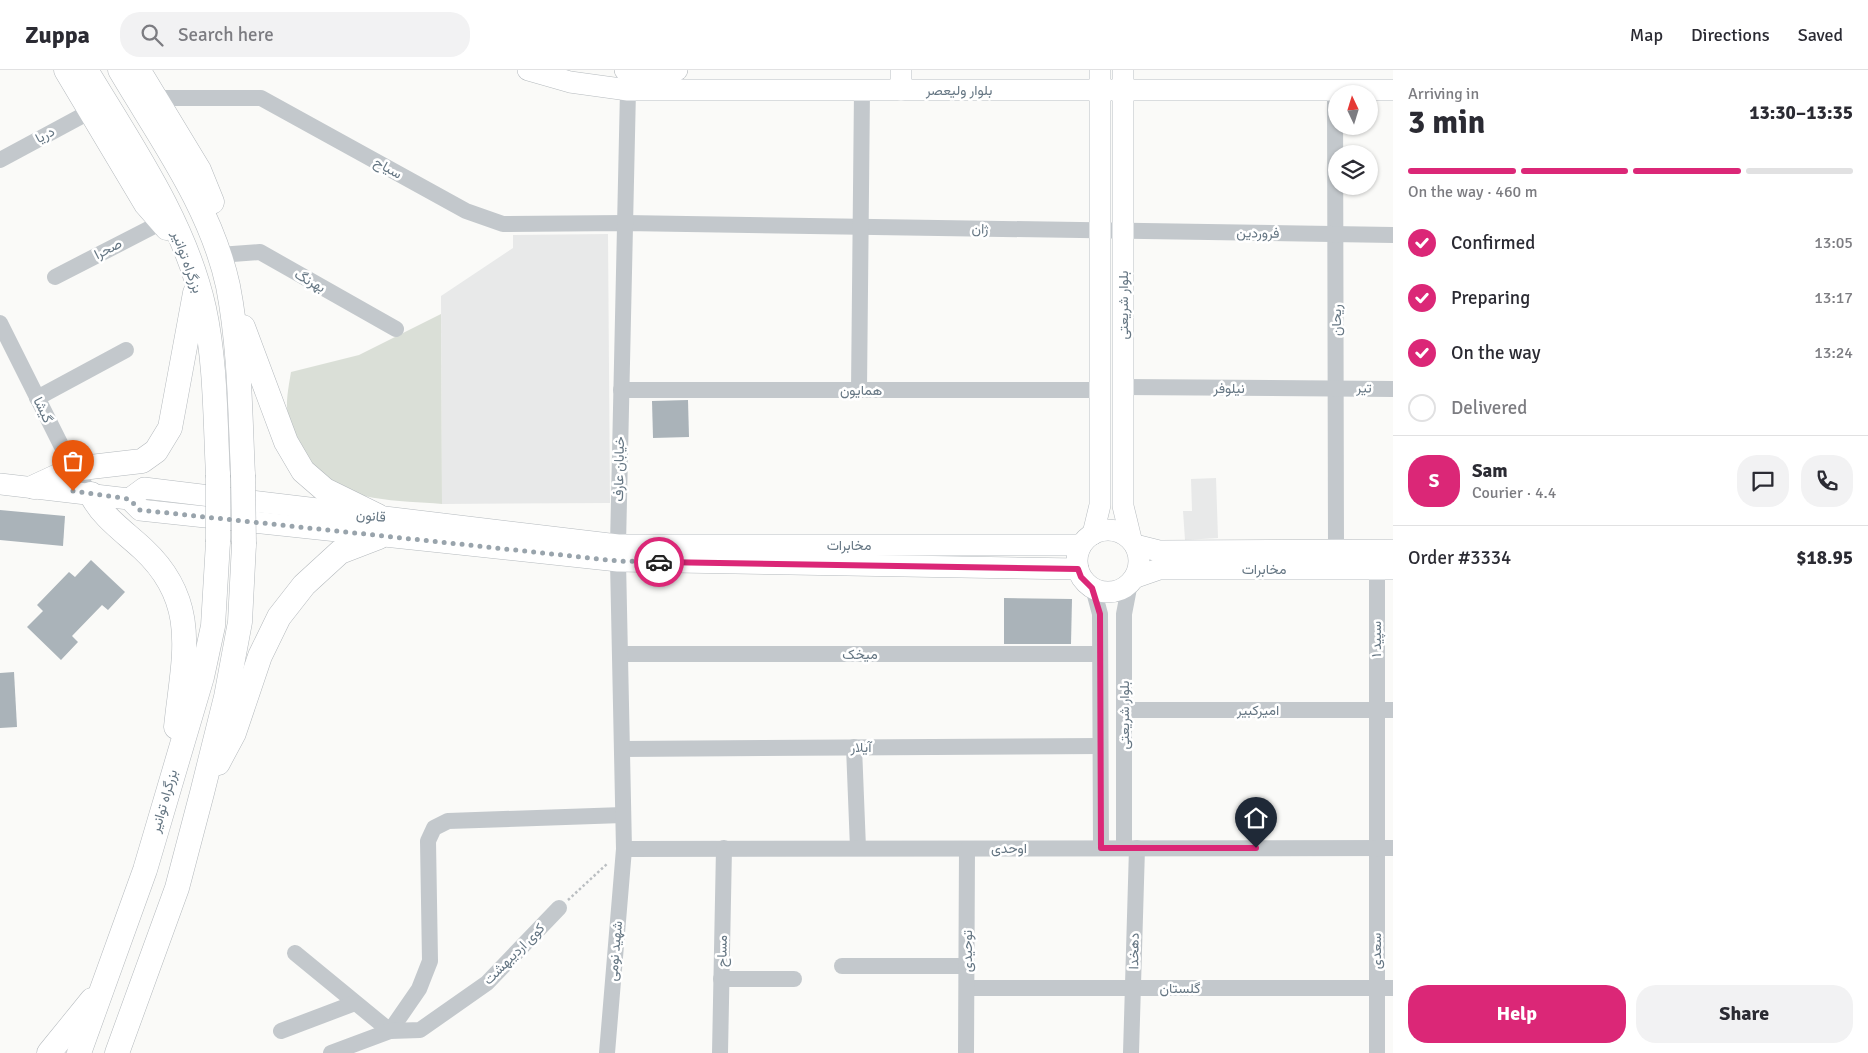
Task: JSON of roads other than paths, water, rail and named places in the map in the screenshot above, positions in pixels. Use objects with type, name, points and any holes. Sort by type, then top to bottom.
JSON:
[{"type":"highway","points":[[66,70],[146,204],[184,248]]},
{"type":"highway","name":"بزرگراه توانیر","points":[[79,1053],[145,870],[202,677],[213,626],[218,542],[218,475],[213,360],[204,307],[184,248],[162,199],[86,70]]},
{"type":"highway","points":[[120,70],[190,188],[219,255],[227,285],[237,344],[244,544],[240,622],[226,697],[177,888],[121,1049]]},
{"type":"highway","points":[[139,70],[199,170],[216,212],[219,255]]},
{"type":"highway","points":[[202,793],[234,733],[260,656],[279,616],[304,585],[340,552],[379,526],[325,490],[303,471],[286,442],[227,285]]},
{"type":"highway","points":[[34,488],[73,469],[142,461],[156,452],[170,428],[197,286]]},
{"type":"highway","points":[[91,494],[101,510],[152,557],[176,591],[186,630],[171,777]]},
{"type":"highway","points":[[49,1053],[103,988]]},
{"type":"main road","name":"بلوار ولیعصر","points":[[528,70],[570,82],[627,80],[862,90],[901,80],[1123,80],[1328,90]]},
{"type":"main road","name":"بلوار ولیعصر","points":[[627,80],[677,70]]},
{"type":"main road","name":"بلوار شریعتى","points":[[1087,539],[1100,505],[1100,80]]},
{"type":"main road","name":"بلوار شریعتى","points":[[1123,80],[1124,506],[1133,542]]},
{"type":"main road","name":"بلوار ولیعصر","points":[[1378,90],[1393,90]]},
{"type":"main road","name":"قانون","points":[[0,483],[129,499],[144,488],[379,526],[618,553]]},
{"type":"main road","points":[[1100,531],[1116,531],[1133,542],[1140,561],[1133,580],[1124,588],[1108,592],[1092,588],[1081,577],[1078,569],[1078,553],[1087,539],[1100,531]]},
{"type":"main road","name":"مخابرات","points":[[618,553],[1087,539]]},
{"type":"main road","name":"مخابرات","points":[[1133,542],[1159,551],[1393,550]]},
{"type":"main road","name":"مخابرات","points":[[618,553],[1078,569]]},
{"type":"main road","name":"مخابرات","points":[[1133,580],[1159,569],[1385,569]]},
{"type":"street","name":"خیابان عارف","points":[[624,849],[618,553],[627,80]]},
{"type":"street","points":[[859,390],[862,90]]},
{"type":"street","name":"سیاح","points":[[156,98],[261,98],[466,210],[503,224],[625,223]]},
{"type":"street","name":"دریا","points":[[0,160],[91,111]]},
{"type":"street","name":"ریحان","points":[[1335,135],[1336,551]]},
{"type":"street","name":"صحرا","points":[[55,277],[162,222]]},
{"type":"street","name":"ژان","points":[[625,223],[1123,231]]},
{"type":"street","name":"فروردین","points":[[1123,231],[1393,235]]},
{"type":"street","name":"بهرنگ","points":[[219,255],[260,252],[396,329]]},
{"type":"street","name":"گیشا","points":[[0,323],[73,469],[91,494]]},
{"type":"street","points":[[37,398],[126,350]]},
{"type":"street","name":"نیلوفر","points":[[1123,387],[1336,388]]},
{"type":"street","name":"تیر","points":[[1336,388],[1393,389]]},
{"type":"street","name":"همایون","points":[[621,390],[1100,390]]},
{"type":"street","name":"سپید ۱","points":[[1376,848],[1376,710],[1385,569]]},
{"type":"street","name":"بلوار شریعتى","points":[[1130,848],[1124,710],[1124,614],[1133,580]]},
{"type":"street","name":"بلوار شریعتى","points":[[1092,588],[1100,614],[1101,848]]},
{"type":"street","name":"میخک","points":[[620,654],[1100,654]]},
{"type":"street","name":"امیرکبیر","points":[[1124,710],[1393,710]]},
{"type":"street","name":"آیلار","points":[[622,749],[1100,746]]},
{"type":"street","points":[[854,747],[858,848]]},
{"type":"street","points":[[295,953],[390,1031],[420,989],[430,961],[428,841],[434,828],[448,821],[623,815]]},
{"type":"street","name":"مساح","points":[[720,1053],[724,848]]},
{"type":"street","name":"توحیدی","points":[[966,1053],[967,848]]},
{"type":"street","name":"دهخدا","points":[[1130,848],[1133,987],[1131,1053]]},
{"type":"street","name":"سعدی","points":[[1376,848],[1377,1053]]},
{"type":"street","name":"اوحدی","points":[[624,849],[1393,848]]},
{"type":"street","name":"شهید نومی","points":[[607,1053],[624,849]]},
{"type":"street","name":"کوی اردیبهشت","points":[[331,1053],[390,1031],[420,1030],[487,983],[559,908]]},
{"type":"street","points":[[842,966],[967,966]]},
{"type":"street","points":[[721,979],[794,979]]},
{"type":"street","name":"گلستان","points":[[967,988],[1393,988]]},
{"type":"street","points":[[281,1031],[355,1003]]}]
